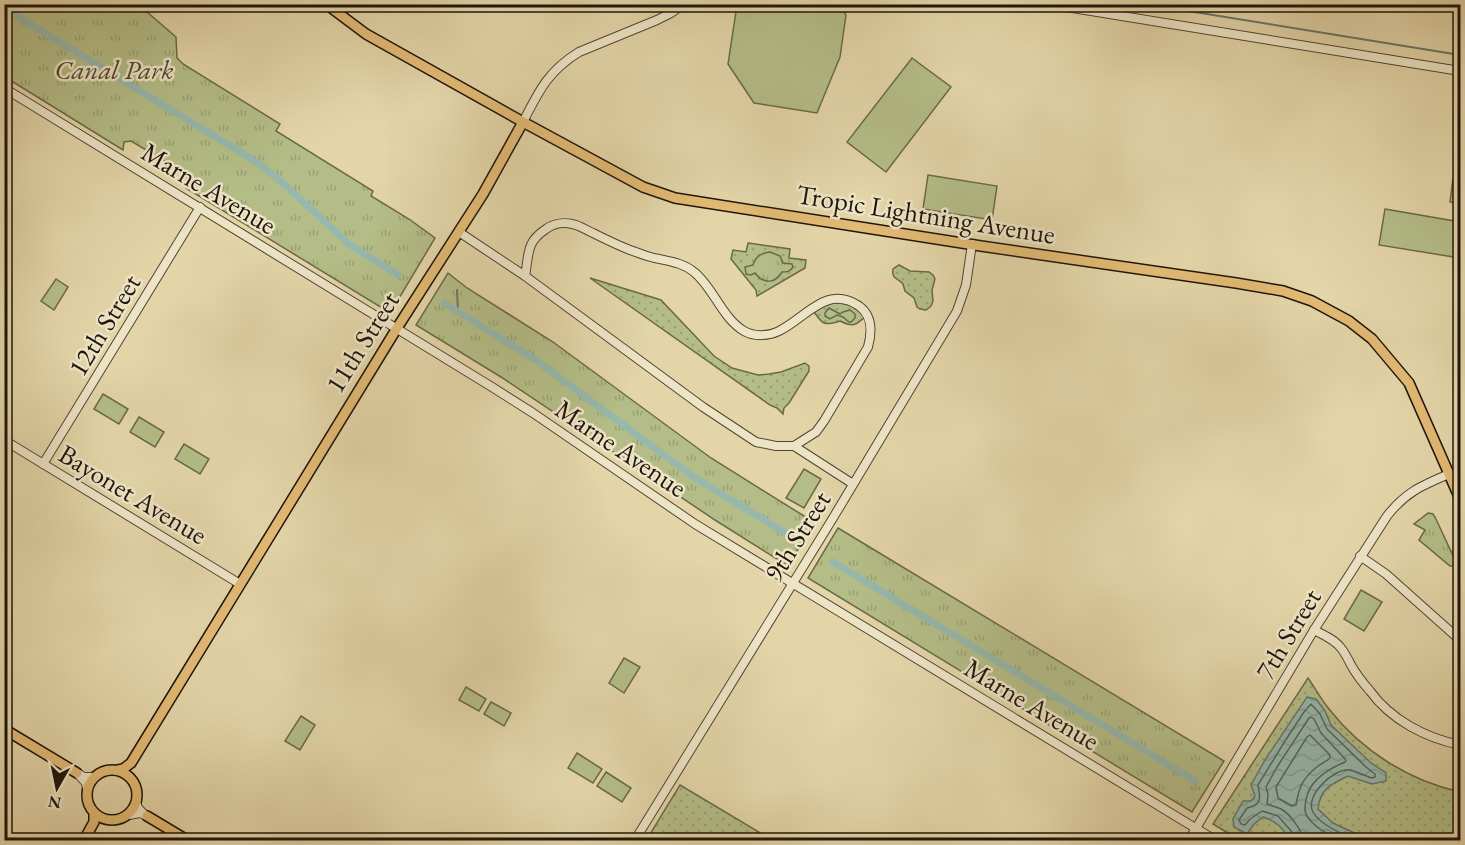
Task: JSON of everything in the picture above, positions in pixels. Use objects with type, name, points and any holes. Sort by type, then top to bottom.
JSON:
[{"type":"main road","name":"Tropic Lightning Avenue","points":[[326,4],[366,34],[523,122],[644,187],[675,198],[1248,285],[1283,291],[1312,301],[1349,321],[1372,339],[1409,383],[1461,499]]},
{"type":"main road","name":"11th Street","points":[[131,763],[397,328],[483,194],[523,122]]},
{"type":"main road","points":[[4,729],[77,774]]},
{"type":"main road","points":[[118,771],[131,763]]},
{"type":"main road","points":[[92,827],[100,820],[118,820],[129,815],[136,802],[137,789],[131,778],[129,768],[131,763]]},
{"type":"main road","points":[[84,840],[94,822],[93,813],[87,801],[87,789],[95,777],[106,771],[118,771],[131,778]]},
{"type":"main road","points":[[93,813],[105,820]]},
{"type":"main road","points":[[147,816],[187,840]]},
{"type":"street","name":"11th Street","points":[[523,122],[544,82],[568,59],[579,52],[657,20],[684,4]]},
{"type":"street","points":[[1048,4],[1461,71]]},
{"type":"street","name":"Marne Avenue","points":[[4,88],[532,413],[695,524],[1215,840]]},
{"type":"street","name":"12th Street","points":[[43,464],[200,207]]},
{"type":"street","points":[[459,232],[525,276],[703,407],[756,442],[776,446],[794,446],[816,432],[868,347],[871,335],[871,324],[862,309],[854,303],[839,298],[831,299],[812,309],[779,331],[754,335],[734,323],[696,273],[687,267],[617,245],[572,224],[551,225],[539,233],[531,245],[525,276]]},
{"type":"street","name":"9th Street","points":[[635,840],[957,311],[966,285],[972,244]]},
{"type":"street","name":"Bayonet Avenue","points":[[4,440],[240,584]]},
{"type":"street","points":[[794,446],[853,484]]},
{"type":"street","name":"7th Street","points":[[1189,840],[1314,630],[1387,516],[1399,501],[1412,491],[1449,474]]},
{"type":"street","points":[[1360,556],[1376,566],[1461,640]]},
{"type":"street","points":[[1314,630],[1340,647],[1371,694],[1389,711],[1426,734],[1461,746]]},
{"type":"street","points":[[77,774],[84,777],[95,777]]},
{"type":"street","points":[[77,774],[86,783],[87,789]]},
{"type":"street","points":[[136,802],[138,808],[147,816]]},
{"type":"street","points":[[129,815],[140,813],[147,816]]},
{"type":"green space","name":"Canal Park","points":[[4,5],[139,5],[176,37],[177,58],[183,64],[280,124],[276,131],[373,191],[371,196],[435,238],[392,310],[387,311],[186,188],[187,174],[131,141],[124,142],[123,150],[5,77]]},
{"type":"green space","points":[[737,5],[839,5],[846,15],[840,57],[817,113],[754,103],[728,64]]},
{"type":"green space","points":[[912,58],[951,87],[886,172],[847,142]]},
{"type":"green space","points":[[928,175],[997,186],[992,220],[923,209]]},
{"type":"green space","points":[[1453,178],[1460,179],[1460,204],[1450,202]]},
{"type":"green space","points":[[1385,209],[1460,222],[1460,258],[1379,245]]},
{"type":"green space","points":[[748,243],[790,249],[789,258],[806,260],[805,268],[757,296],[756,290],[731,259],[733,250],[746,252]]},
{"type":"green space","points":[[770,252],[780,256],[783,263],[792,264],[792,269],[782,272],[776,279],[769,281],[758,277],[755,273],[746,274],[745,267],[753,265],[761,254]]},
{"type":"green space","points":[[899,265],[910,271],[929,272],[933,275],[935,279],[932,290],[933,301],[926,310],[917,307],[914,298],[894,277],[893,269]]},
{"type":"green space","points":[[448,273],[467,288],[553,342],[711,458],[804,516],[816,520],[788,566],[501,377],[416,325]]},
{"type":"green space","points":[[590,278],[661,300],[714,356],[732,368],[758,375],[781,372],[805,363],[809,366],[809,371],[784,408],[783,414]]},
{"type":"green space","points":[[56,279],[68,287],[54,310],[41,301]]},
{"type":"green space","points":[[839,298],[867,315],[855,324],[840,321],[826,324],[812,309]]},
{"type":"green space","points":[[829,308],[840,314],[850,310],[855,314],[855,318],[851,322],[837,315],[830,319],[825,316]]},
{"type":"green space","points":[[103,394],[128,409],[119,424],[94,409]]},
{"type":"green space","points":[[139,417],[164,432],[155,447],[130,432]]},
{"type":"green space","points":[[184,444],[209,459],[200,474],[175,459]]},
{"type":"green space","points":[[804,469],[821,479],[804,508],[786,498]]},
{"type":"green space","points":[[1428,513],[1435,517],[1455,560],[1453,566],[1450,566],[1419,540],[1425,530],[1414,524]]},
{"type":"green space","points":[[838,528],[1224,761],[1192,812],[808,578]]},
{"type":"green space","points":[[1361,590],[1382,602],[1364,631],[1344,619]]},
{"type":"green space","points":[[624,658],[640,667],[624,693],[609,683]]},
{"type":"green space","points":[[1308,678],[1342,724],[1371,751],[1404,772],[1460,792],[1460,840],[1239,840],[1213,824]]},
{"type":"green space","points":[[466,687],[486,699],[479,711],[459,700]]},
{"type":"green space","points":[[491,702],[511,713],[504,726],[484,714]]},
{"type":"green space","points":[[301,716],[315,725],[300,750],[285,741]]},
{"type":"green space","points":[[577,753],[602,769],[593,783],[568,768]]},
{"type":"green space","points":[[606,772],[631,788],[622,802],[597,786]]},
{"type":"green space","points":[[680,785],[772,840],[647,839]]},
{"type":"water","points":[[1307,697],[1316,699],[1331,725],[1371,763],[1386,773],[1386,781],[1372,784],[1348,776],[1327,788],[1319,802],[1318,809],[1333,823],[1366,840],[1290,840],[1279,826],[1263,817],[1247,834],[1234,827],[1233,819],[1243,801],[1251,801],[1255,796],[1251,785],[1265,760]]},
{"type":"waterway","points":[[1145,4],[1460,55]]},
{"type":"waterway","points":[[4,8],[260,164],[350,245],[398,275]]},
{"type":"waterway","points":[[457,290],[458,312]]},
{"type":"waterway","points":[[444,303],[537,361],[695,478],[792,537]]},
{"type":"waterway","points":[[833,562],[1195,781]]}]
